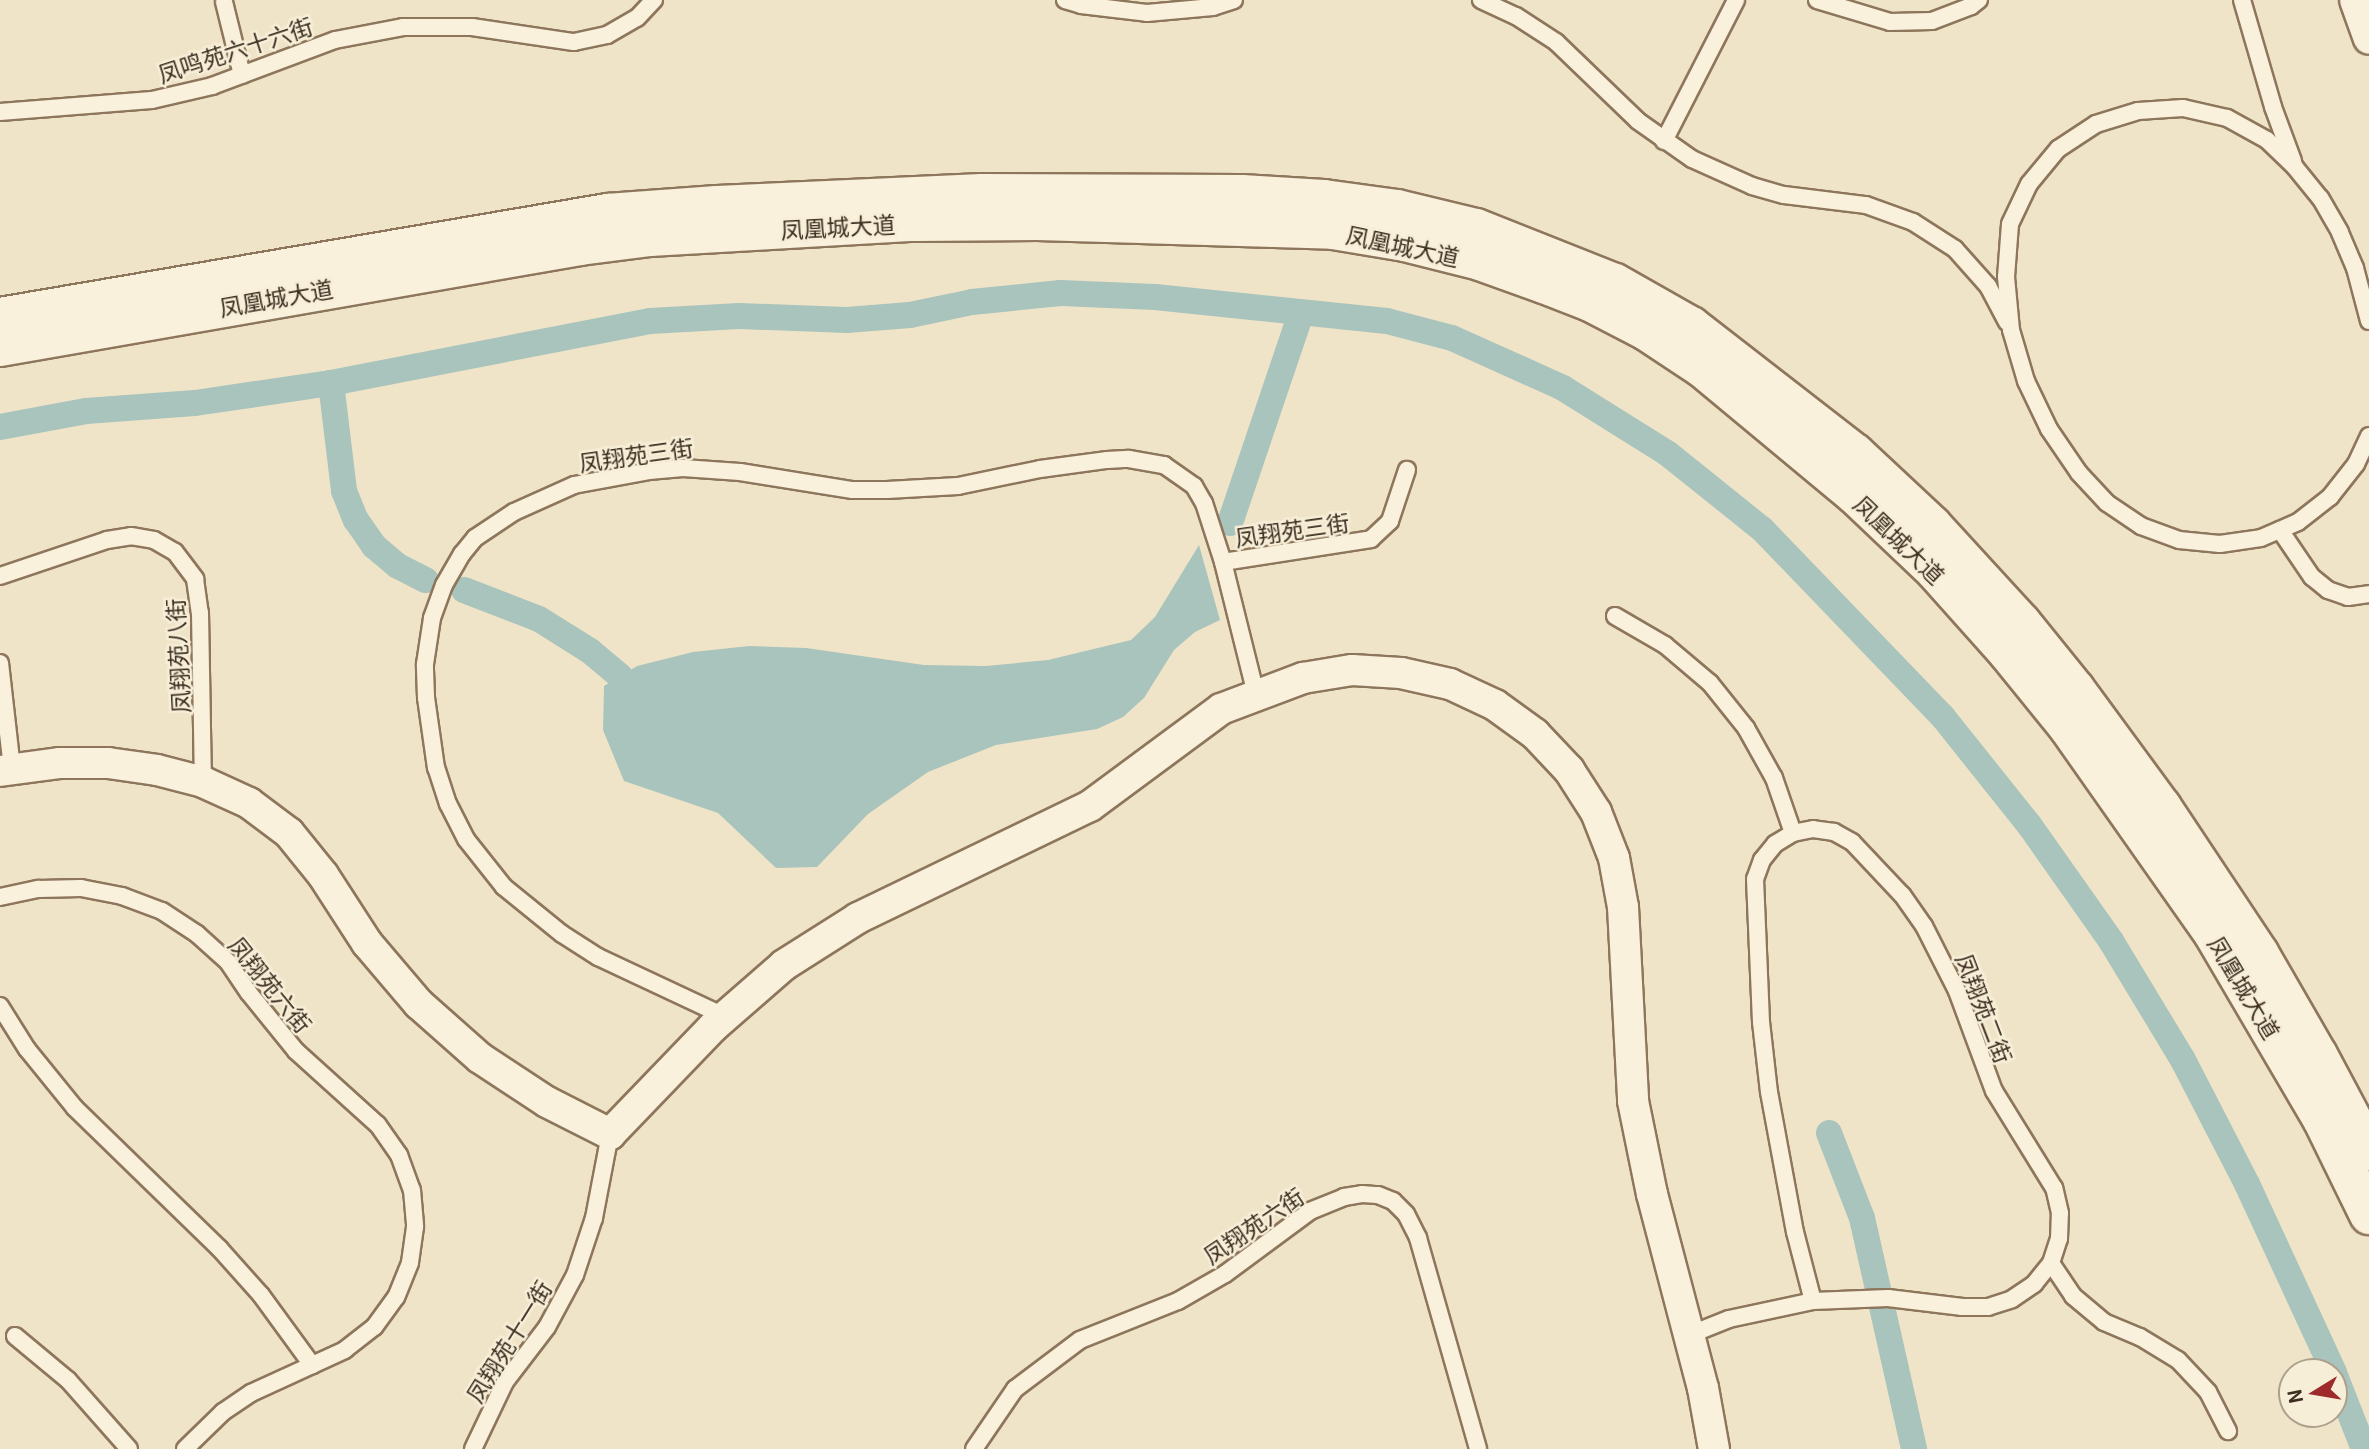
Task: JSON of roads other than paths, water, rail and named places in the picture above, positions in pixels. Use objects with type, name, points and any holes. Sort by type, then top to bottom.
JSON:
[{"type":"main road","name":"凤凰城大道","points":[[0,317],[607,213],[717,205],[982,193],[1242,194],[1324,199],[1397,209],[1476,228],[1615,283],[1691,326],[1855,453],[1932,525],[2021,622],[2077,690],[2162,807],[2259,953],[2369,1151]]},
{"type":"main road","name":"凤凰城大道","points":[[0,347],[580,246],[650,237],[849,225],[1037,221],[1333,230],[1405,242],[1480,261],[1544,284],[1590,302],[1646,331],[1702,368],[1856,495],[1935,571],[1999,643],[2068,727],[2214,935],[2322,1119],[2369,1215]]},
{"type":"street","points":[[2355,0],[2369,39]]},
{"type":"street","points":[[6,769],[60,763],[108,763],[157,770],[204,782],[248,803],[289,833],[323,875],[367,943],[419,1004],[480,1058],[547,1102],[610,1134],[724,1016],[784,965],[820,940],[897,898],[1090,806],[1222,709],[1303,678],[1352,670],[1401,673],[1437,681],[1494,705],[1535,734],[1569,770],[1596,812],[1614,858],[1623,907],[1633,1101],[1651,1194],[1703,1388],[1714,1449]]},
{"type":"lane","name":"凤鸣苑六十六街","points":[[0,112],[152,100],[212,86],[335,40],[403,27],[472,27],[574,42],[607,35],[636,18],[654,0]]},
{"type":"lane","points":[[1065,0],[1081,5],[1147,13],[1213,7],[1234,0]]},
{"type":"lane","points":[[1481,0],[1516,16],[1556,42],[1638,121],[1692,159],[1752,186],[1817,201],[1866,205],[1913,222],[1955,249],[1988,286],[2011,330]]},
{"type":"lane","points":[[1664,141],[1736,0]]},
{"type":"lane","points":[[1817,0],[1890,22],[1932,21],[1971,6],[1979,0]]},
{"type":"lane","points":[[2242,0],[2273,107],[2295,167]]},
{"type":"lane","points":[[224,2],[242,75]]},
{"type":"lane","points":[[2369,321],[2355,268],[2340,232],[2320,198],[2295,167],[2267,140],[2227,118],[2183,108],[2138,111],[2096,124],[2058,149],[2029,184],[2010,224],[2006,277],[2011,330],[2026,381],[2049,429],[2079,472],[2107,503],[2141,526],[2179,540],[2220,544],[2261,538],[2298,522],[2330,497],[2356,464],[2369,436]]},
{"type":"lane","name":"凤翔苑三街","points":[[724,1016],[598,957],[562,934],[504,887],[456,822],[436,768],[429,734],[425,664],[432,618],[444,585],[475,538],[514,512],[561,490],[608,477],[649,471],[706,468],[853,490],[915,490],[958,486],[1083,463],[1129,459],[1164,465],[1194,486],[1210,521],[1256,694]]},
{"type":"lane","name":"凤翔苑三街","points":[[1223,562],[1371,539],[1390,521],[1408,470]]},
{"type":"lane","points":[[2280,530],[2312,577],[2328,590],[2348,597],[2369,594]]},
{"type":"lane","name":"凤翔苑八街","points":[[0,576],[107,540],[131,536],[154,540],[175,552],[195,579],[201,613],[204,782]]},
{"type":"lane","points":[[1615,616],[1665,645],[1710,683],[1746,728],[1763,758],[1774,778],[1793,833],[1769,852],[1755,879],[1756,951],[1769,1092],[1793,1220],[1813,1301]]},
{"type":"lane","points":[[0,663],[6,769]]},
{"type":"lane","name":"凤翔苑二街","points":[[1689,1335],[1729,1319],[1813,1301],[1880,1298],[1987,1307],[2012,1299],[2034,1284],[2051,1263],[2059,1239],[2060,1213],[2054,1188],[1994,1091],[1957,991],[1924,926],[1902,895],[1852,842],[1834,832],[1813,829],[1793,833]]},
{"type":"lane","name":"凤翔苑六街","points":[[0,897],[39,889],[80,888],[112,894],[162,911],[197,933],[228,962],[249,993],[296,1051],[378,1125],[399,1156],[412,1190],[414,1239],[410,1263],[396,1297],[374,1327],[345,1350],[251,1393],[223,1412],[185,1449]]},
{"type":"lane","points":[[0,1006],[27,1049],[75,1108],[219,1248],[261,1295],[312,1365]]},
{"type":"lane","name":"凤翔苑十一街","points":[[473,1449],[505,1382],[547,1327],[575,1275],[594,1218],[610,1134]]},
{"type":"lane","name":"凤翔苑六街","points":[[974,1449],[1015,1389],[1080,1340],[1178,1301],[1225,1273],[1310,1211],[1345,1196],[1362,1194],[1378,1195],[1393,1201],[1406,1214],[1418,1238],[1478,1449]]},
{"type":"lane","points":[[2051,1263],[2073,1296],[2104,1322],[2140,1337],[2178,1360],[2208,1392],[2228,1431]]},
{"type":"lane","points":[[15,1336],[68,1380],[129,1449]]},
{"type":"water","points":[[1199,545],[1220,620],[1195,632],[1174,650],[1144,698],[1123,717],[1097,729],[996,745],[928,772],[868,814],[817,867],[776,868],[718,813],[624,781],[603,730],[604,686],[637,666],[693,652],[749,646],[806,648],[924,665],[986,666],[1048,660],[1131,640],[1155,617]]},
{"type":"waterway","points":[[0,427],[86,411],[195,403],[331,383],[650,321],[739,316],[847,320],[910,315],[972,302],[1061,293],[1155,297],[1387,321],[1452,338],[1563,388],[1667,453],[1762,529],[1943,717],[2030,826],[2111,941],[2183,1060],[2247,1184],[2328,1358]]},
{"type":"waterway","points":[[1230,523],[1301,313]]},
{"type":"waterway","points":[[331,383],[344,491],[356,520],[374,546],[398,566],[426,580]]},
{"type":"waterway","points":[[464,590],[539,619],[590,651],[620,676]]},
{"type":"waterway","points":[[1829,1133],[1862,1218],[1914,1449]]},
{"type":"waterway","points":[[2348,1408],[2364,1449]]}]
